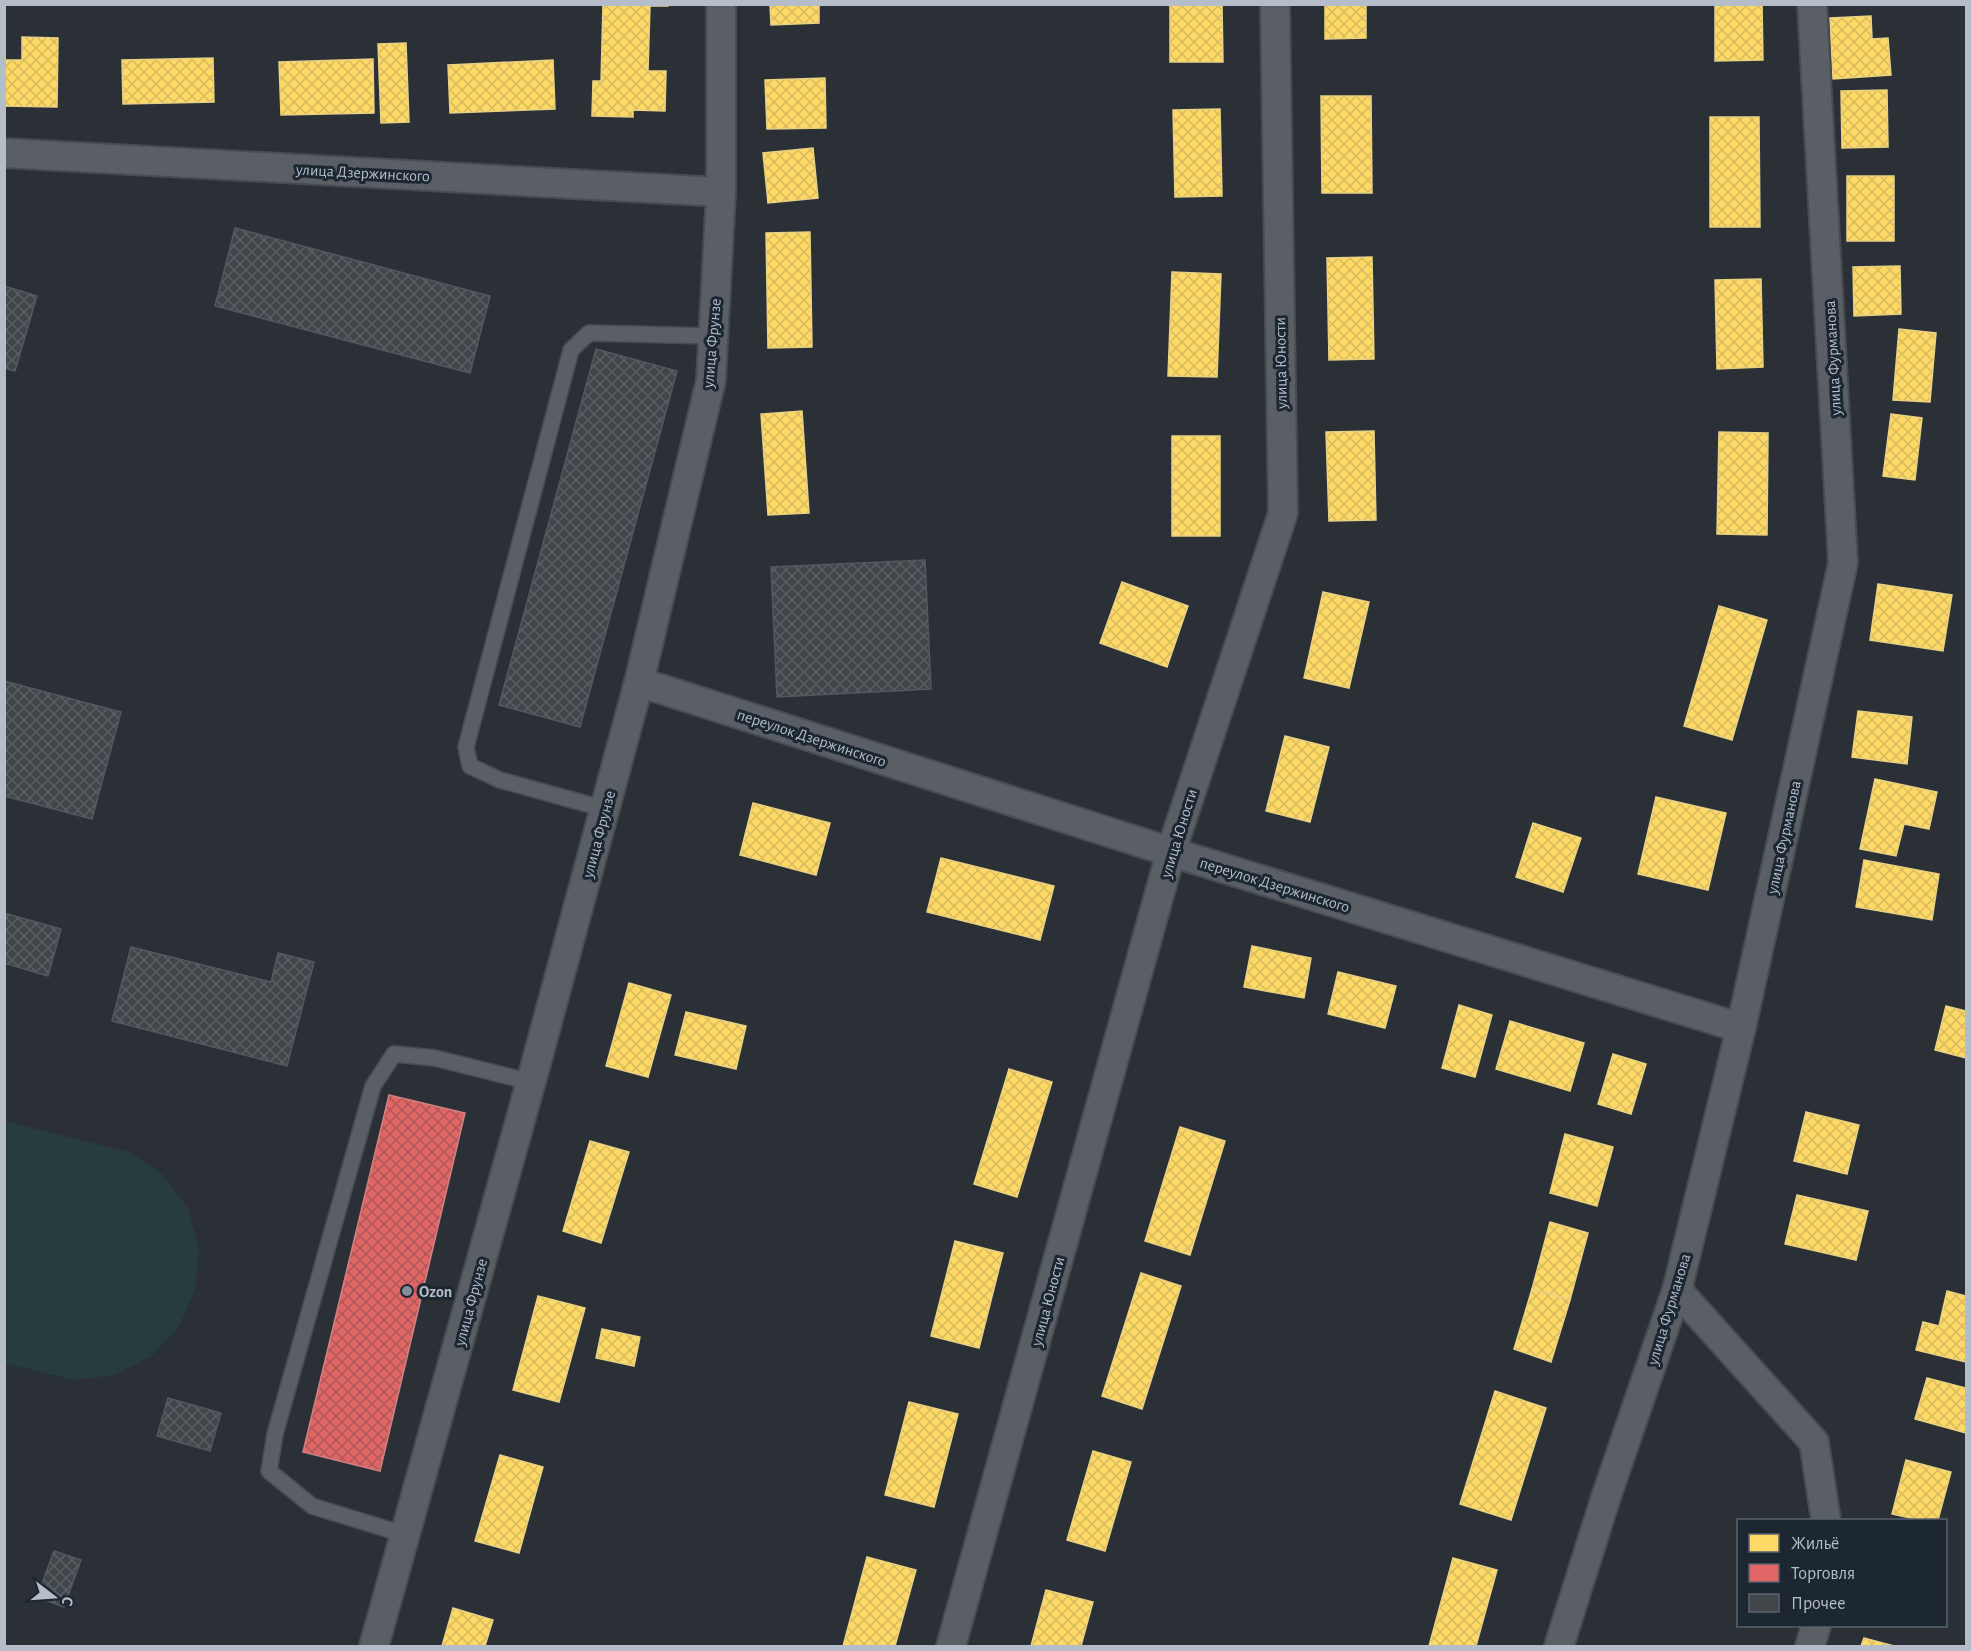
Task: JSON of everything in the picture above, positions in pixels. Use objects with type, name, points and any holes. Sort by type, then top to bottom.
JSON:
[{"type":"street","name":"улица Фрунзе","points":[[374,1647],[639,682],[711,380],[721,192],[721,4]]},
{"type":"street","name":"улица Юности","points":[[951,1647],[1171,852],[1283,513],[1275,4]]},
{"type":"street","name":"улица Фурманова","points":[[1559,1647],[1606,1497],[1677,1290],[1741,1028],[1843,563],[1812,4]]},
{"type":"street","name":"улица Дзержинского","points":[[4,153],[721,192]]},
{"type":"street","name":"переулок Дзержинского","points":[[639,682],[1171,852],[1741,1028]]},
{"type":"street","points":[[1677,1290],[1814,1442],[1826,1519]]},
{"type":"street","points":[[1810,1647],[1816,1627]]},
{"type":"lane","points":[[605,809],[500,780],[470,766],[466,747],[571,350],[589,333],[713,336]]},
{"type":"lane","points":[[406,1535],[312,1506],[269,1471],[274,1434],[373,1086],[394,1054],[435,1058],[531,1082]]},
{"type":"green space","points":[[4,1121],[129,1152],[163,1175],[188,1209],[199,1249],[195,1290],[178,1328],[151,1356],[115,1375],[74,1380],[5,1363]]},
{"type":"building: Жильё","points":[[603,4],[668,4],[668,6],[650,6],[648,71],[666,71],[665,111],[633,110],[633,117],[592,116],[593,81],[601,81]]},
{"type":"building: Жильё","points":[[770,4],[819,4],[819,23],[771,25]]},
{"type":"building: Жильё","points":[[1170,4],[1222,4],[1223,62],[1170,62]]},
{"type":"building: Жильё","points":[[1325,4],[1366,4],[1366,38],[1325,39]]},
{"type":"building: Жильё","points":[[1715,4],[1762,4],[1763,60],[1715,61]]},
{"type":"building: Жильё","points":[[1871,16],[1872,39],[1888,38],[1891,75],[1833,79],[1830,18]]},
{"type":"building: Жильё","points":[[22,37],[58,38],[57,107],[4,106],[4,60],[22,60]]},
{"type":"building: Жильё","points":[[406,43],[409,122],[381,123],[378,44]]},
{"type":"building: Жильё","points":[[213,58],[214,102],[123,104],[122,60]]},
{"type":"building: Жильё","points":[[373,59],[374,113],[281,115],[279,62]]},
{"type":"building: Жильё","points":[[553,60],[555,109],[450,113],[448,65]]},
{"type":"building: Жильё","points":[[825,78],[826,128],[767,129],[765,80]]},
{"type":"building: Жильё","points":[[1887,90],[1888,147],[1842,148],[1841,91]]},
{"type":"building: Жильё","points":[[1321,96],[1371,96],[1372,193],[1322,193]]},
{"type":"building: Жильё","points":[[1220,109],[1222,196],[1175,197],[1173,110]]},
{"type":"building: Жильё","points":[[1710,117],[1759,117],[1760,227],[1710,227]]},
{"type":"building: Жильё","points":[[813,148],[818,198],[768,203],[763,153]]},
{"type":"building: Жильё","points":[[1847,176],[1894,176],[1894,241],[1847,241]]},
{"type":"building: Жильё","points":[[810,232],[812,347],[768,348],[766,233]]},
{"type":"building: Жильё","points":[[1372,257],[1374,359],[1329,360],[1327,258]]},
{"type":"building: Жильё","points":[[1900,266],[1901,314],[1854,316],[1853,267]]},
{"type":"building: Жильё","points":[[1172,272],[1221,274],[1217,377],[1168,376]]},
{"type":"building: Жильё","points":[[1761,279],[1763,367],[1717,369],[1715,280]]},
{"type":"building: Жильё","points":[[1899,329],[1936,333],[1930,402],[1893,400]]},
{"type":"building: Жильё","points":[[802,411],[809,513],[768,515],[761,414]]},
{"type":"building: Жильё","points":[[1891,414],[1922,418],[1915,480],[1883,476]]},
{"type":"building: Жильё","points":[[1374,431],[1376,520],[1329,521],[1326,432]]},
{"type":"building: Жильё","points":[[1719,432],[1768,433],[1767,535],[1717,534]]},
{"type":"building: Жильё","points":[[1172,436],[1220,436],[1220,536],[1172,536]]},
{"type":"building: Жильё","points":[[1122,582],[1188,606],[1167,667],[1100,643]]},
{"type":"building: Жильё","points":[[1878,584],[1952,595],[1943,651],[1870,640]]},
{"type":"building: Жильё","points":[[1323,592],[1369,602],[1349,688],[1304,678]]},
{"type":"building: Жильё","points":[[1719,606],[1767,620],[1732,740],[1684,726]]},
{"type":"building: Жильё","points":[[1858,711],[1912,717],[1907,764],[1852,757]]},
{"type":"building: Жильё","points":[[1285,736],[1329,747],[1310,822],[1266,811]]},
{"type":"building: Жильё","points":[[1875,779],[1937,792],[1929,829],[1904,824],[1896,856],[1860,849]]},
{"type":"building: Жильё","points":[[1656,797],[1726,813],[1708,890],[1638,874]]},
{"type":"building: Жильё","points":[[753,803],[830,823],[816,875],[740,855]]},
{"type":"building: Жильё","points":[[1533,823],[1581,838],[1563,892],[1516,877]]},
{"type":"building: Жильё","points":[[941,858],[1054,886],[1040,940],[927,912]]},
{"type":"building: Жильё","points":[[1864,860],[1939,874],[1932,920],[1856,907]]},
{"type":"building: Жильё","points":[[1252,946],[1311,958],[1304,998],[1244,987]]},
{"type":"building: Жильё","points":[[1338,972],[1396,986],[1385,1028],[1328,1014]]},
{"type":"building: Жильё","points":[[629,983],[671,995],[648,1077],[606,1066]]},
{"type":"building: Жильё","points":[[1459,1005],[1492,1015],[1475,1077],[1442,1068]]},
{"type":"building: Жильё","points":[[1946,1006],[1966,1011],[1966,1058],[1935,1050]]},
{"type":"building: Жильё","points":[[686,1012],[746,1026],[736,1069],[675,1055]]},
{"type":"building: Жильё","points":[[1510,1021],[1584,1043],[1570,1091],[1496,1069]]},
{"type":"building: Жильё","points":[[1613,1054],[1646,1064],[1631,1114],[1598,1104]]},
{"type":"building: Жильё","points":[[1009,1069],[1052,1082],[1017,1197],[974,1184]]},
{"type":"building: Жильё","points":[[1806,1112],[1859,1125],[1847,1174],[1794,1161]]},
{"type":"building: Жильё","points":[[1180,1127],[1225,1141],[1190,1255],[1145,1241]]},
{"type":"building: Жильё","points":[[1565,1134],[1613,1147],[1597,1206],[1550,1193]]},
{"type":"building: Жильё","points":[[590,1141],[629,1152],[601,1243],[563,1231]]},
{"type":"building: Жильё","points":[[1797,1195],[1868,1211],[1856,1260],[1785,1244]]},
{"type":"building: Жильё","points":[[1550,1222],[1588,1233],[1570,1300],[1532,1289]]},
{"type":"building: Жильё","points":[[955,1241],[1003,1253],[979,1348],[931,1336]]},
{"type":"building: Жильё","points":[[1141,1273],[1181,1286],[1142,1409],[1102,1396]]},
{"type":"building: Жильё","points":[[1532,1289],[1570,1300],[1551,1362],[1514,1349]]},
{"type":"building: Жильё","points":[[1947,1291],[1966,1296],[1966,1362],[1916,1350],[1923,1322],[1939,1326]]},
{"type":"building: Жильё","points":[[538,1296],[585,1308],[559,1402],[513,1390]]},
{"type":"building: Жильё","points":[[602,1329],[640,1337],[634,1366],[596,1358]]},
{"type":"building: Жильё","points":[[1927,1378],[1966,1388],[1966,1433],[1915,1419]]},
{"type":"building: Жильё","points":[[1495,1391],[1546,1408],[1511,1520],[1460,1504]]},
{"type":"building: Жильё","points":[[909,1402],[958,1414],[934,1507],[885,1495]]},
{"type":"building: Жильё","points":[[1093,1451],[1131,1462],[1105,1551],[1067,1540]]},
{"type":"building: Жильё","points":[[500,1455],[543,1467],[519,1553],[475,1541]]},
{"type":"building: Жильё","points":[[1906,1460],[1951,1472],[1938,1519],[1914,1519],[1892,1514]]},
{"type":"building: Жильё","points":[[867,1557],[916,1570],[895,1646],[843,1646]]},
{"type":"building: Жильё","points":[[1453,1558],[1497,1570],[1476,1646],[1429,1646]]},
{"type":"building: Жильё","points":[[1046,1590],[1093,1602],[1081,1646],[1031,1646]]},
{"type":"building: Жильё","points":[[453,1608],[493,1620],[485,1646],[442,1646]]},
{"type":"building: Жильё","points":[[1864,1638],[1894,1646],[1861,1646]]},
{"type":"building: Торговля","points":[[389,1095],[465,1113],[380,1471],[303,1452]]},
{"type":"building: Прочее","points":[[235,228],[490,296],[470,373],[215,306]]},
{"type":"building: Прочее","points":[[4,286],[37,296],[15,371],[4,368]]},
{"type":"building: Прочее","points":[[596,349],[677,371],[580,727],[499,705]]},
{"type":"building: Прочее","points":[[925,560],[931,689],[777,697],[771,567]]},
{"type":"building: Прочее","points":[[4,681],[121,712],[92,819],[4,796]]},
{"type":"building: Прочее","points":[[4,913],[61,929],[48,976],[4,963]]},
{"type":"building: Прочее","points":[[131,947],[271,982],[278,953],[314,962],[287,1066],[112,1021]]},
{"type":"building: Прочее","points":[[168,1398],[221,1413],[210,1451],[157,1436]]},
{"type":"building: Прочее","points":[[54,1551],[81,1560],[64,1607],[37,1597]]},
{"type":"place","name":"Ozon","points":[[407,1291]]}]
